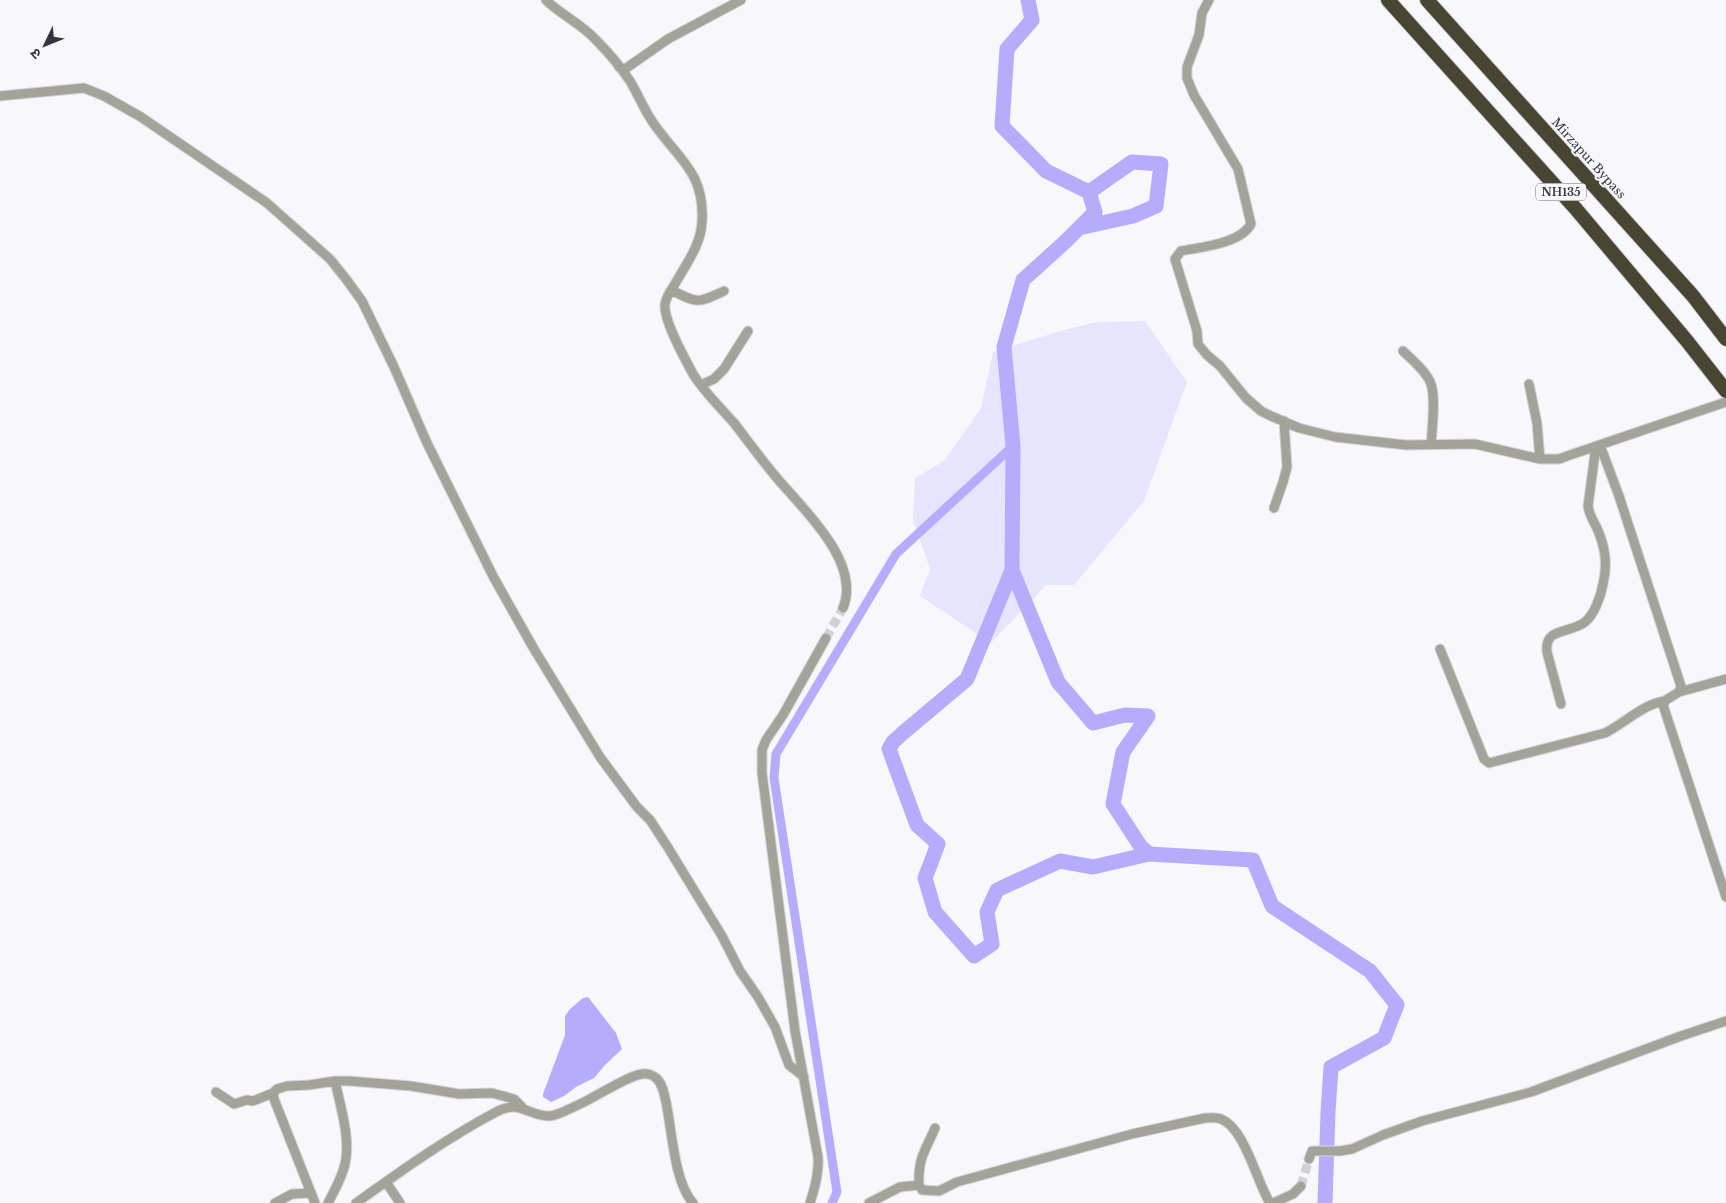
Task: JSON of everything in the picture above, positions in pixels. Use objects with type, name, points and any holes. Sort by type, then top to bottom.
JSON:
[{"type":"highway","name":"NH135","points":[[1388,0],[1576,209],[1687,341],[1726,391]]},
{"type":"highway","name":"Mirzapur Bypass","points":[[1428,0],[1693,296],[1726,339]]},
{"type":"street","points":[[546,0],[595,38],[629,80],[654,124],[689,166],[697,183],[702,221],[700,235],[693,253],[671,290],[665,305],[668,321],[679,347],[701,385],[776,478],[799,502],[826,536],[840,562],[847,582],[847,599],[844,608]]},
{"type":"street","points":[[619,66],[625,69],[668,39],[741,0]]},
{"type":"street","points":[[1209,0],[1202,12],[1199,35],[1187,67],[1187,78],[1194,95],[1238,169],[1251,224],[1246,232],[1218,244],[1181,251],[1176,256],[1176,264],[1197,331],[1198,344],[1220,366],[1254,406],[1266,414],[1299,428],[1335,437],[1406,445],[1475,444],[1540,459],[1559,459],[1726,402]]},
{"type":"street","points":[[0,96],[84,88],[104,96],[141,117],[267,203],[315,245],[335,266],[362,301],[394,367],[427,443],[494,578],[534,649],[600,756],[637,807],[650,820],[667,846],[775,1027],[789,1065],[804,1077]]},
{"type":"street","points":[[671,290],[698,302],[724,291]]},
{"type":"street","points":[[701,385],[714,379],[724,369],[748,331]]},
{"type":"street","points":[[1403,351],[1428,378],[1431,385],[1433,396],[1431,444]]},
{"type":"street","points":[[1530,384],[1537,423],[1540,459]]},
{"type":"street","points":[[1274,508],[1287,467],[1284,421]]},
{"type":"street","points":[[1598,446],[1619,496],[1681,686],[1679,692]]},
{"type":"street","points":[[1561,704],[1546,645],[1551,636],[1586,621],[1600,594],[1605,575],[1605,547],[1590,515],[1588,506],[1598,446]]},
{"type":"street","points":[[810,1203],[819,1169],[818,1157],[794,1021],[762,774],[762,750],[826,638]]},
{"type":"street","points":[[1440,649],[1484,760],[1489,763],[1605,733],[1679,692],[1726,679]]},
{"type":"street","points":[[1664,701],[1663,705],[1726,896]]},
{"type":"street","points":[[1309,1159],[1312,1152],[1352,1149],[1382,1135],[1422,1121],[1531,1092],[1726,1021]]},
{"type":"street","points":[[216,1092],[234,1104],[253,1101],[287,1086],[309,1085],[335,1080],[411,1086],[459,1094],[492,1093],[514,1100],[522,1107],[535,1113],[552,1116],[580,1105],[641,1074],[655,1076],[663,1090],[680,1182],[685,1193],[693,1203]]},
{"type":"street","points":[[328,1203],[346,1163],[345,1127],[335,1080]]},
{"type":"street","points":[[274,1093],[274,1099],[315,1203]]},
{"type":"street","points":[[356,1203],[444,1142],[497,1111],[513,1106],[522,1107]]},
{"type":"street","points":[[935,1128],[921,1156],[919,1185],[922,1190],[939,1191],[957,1182],[1132,1134],[1205,1118],[1214,1118],[1227,1123],[1240,1139],[1256,1170],[1264,1194],[1272,1203],[1293,1194],[1301,1186]]},
{"type":"street","points":[[386,1182],[400,1203]]},
{"type":"street","points":[[870,1203],[900,1187],[919,1185]]},
{"type":"street","points":[[275,1203],[292,1194],[310,1193]]},
{"type":"street","points":[[887,1193],[892,1203]]},
{"type":"shaded area","points":[[1145,321],[1187,382],[1144,501],[1074,585],[1046,585],[991,643],[920,596],[930,569],[913,519],[915,478],[944,461],[981,408],[993,352],[1097,322]]},
{"type":"shaded area","points":[[588,997],[616,1033],[622,1049],[594,1078],[551,1102],[543,1097],[543,1094],[565,1035],[565,1016],[583,998]]},
{"type":"waterway","points":[[1028,0],[1032,20],[1007,49],[1002,126],[1046,171],[1089,192],[1095,212],[1023,280],[1004,347],[1013,446],[1012,570],[1058,682],[1093,723],[1125,715],[1148,716],[1123,752],[1113,804],[1141,847],[1149,854],[1253,860],[1272,906],[1370,971],[1397,1005],[1384,1038],[1331,1067],[1325,1203]]},
{"type":"waterway","points":[[1079,228],[1133,216],[1156,206],[1161,164],[1132,162],[1089,192]]},
{"type":"waterway","points":[[832,1203],[837,1192],[774,778],[776,754],[896,554],[1013,446]]},
{"type":"waterway","points":[[1012,570],[967,679],[904,732],[893,742],[889,749],[917,825],[938,844],[925,878],[935,912],[974,956],[992,944],[987,912],[997,890],[1060,861],[1093,867],[1149,854]]},
{"type":"tunnel","points":[[826,638],[843,608]]},
{"type":"tunnel","points":[[1301,1186],[1309,1159]]}]
